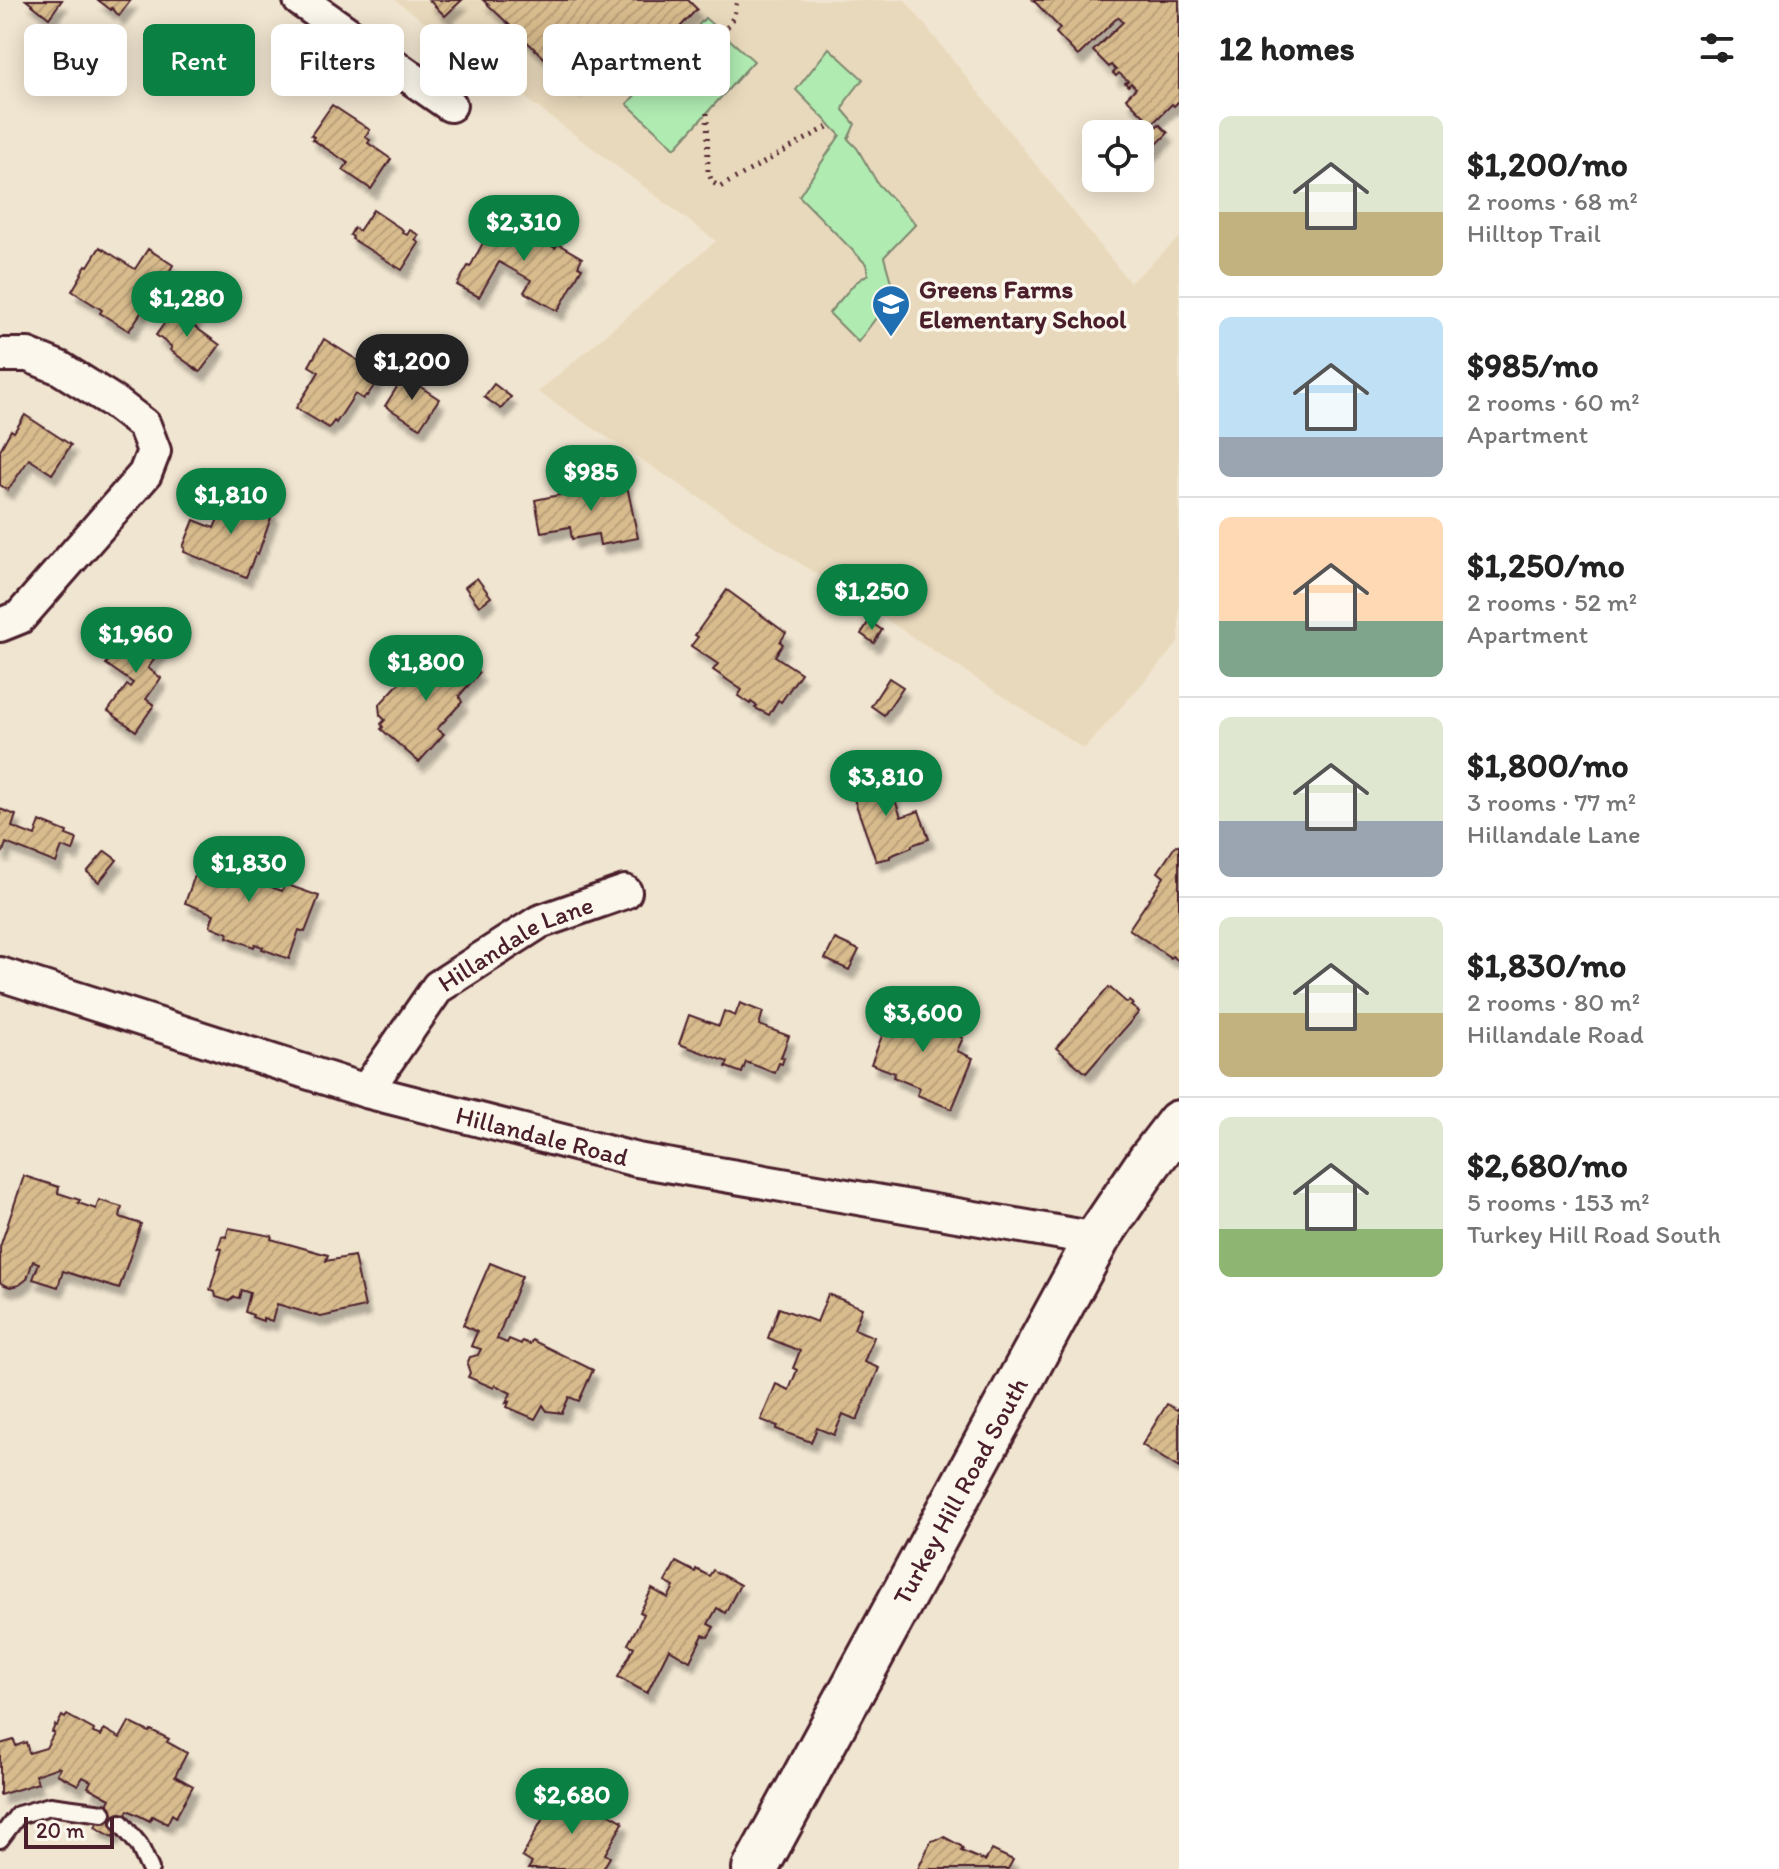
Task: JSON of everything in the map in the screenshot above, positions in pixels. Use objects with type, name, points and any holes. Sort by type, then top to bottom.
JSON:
[{"type":"street","points":[[300,0],[450,105]]},
{"type":"street","points":[[0,355],[28,355],[60,368],[144,425],[154,451],[145,474],[20,617],[0,625]]},
{"type":"street","name":"Hillandale Lane","points":[[366,1091],[438,987],[539,922],[625,892]]},
{"type":"street","name":"Hillandale Road","points":[[0,974],[366,1091],[637,1160],[1097,1239]]},
{"type":"street","name":"Turkey Hill Road South","points":[[755,1869],[1097,1239],[1179,1123]]},
{"type":"lane","points":[[0,1839],[18,1815],[50,1806],[103,1813]]},
{"type":"lane","points":[[121,1823],[139,1845],[150,1869]]},
{"type":"path","points":[[729,24],[737,0]]},
{"type":"path","points":[[707,113],[708,171],[712,182],[720,187],[831,125]]},
{"type":"shaded area","name":"Greens Farms Elementary School","points":[[395,0],[905,0],[1130,283],[1179,238],[1179,642],[1084,749],[538,392],[716,241],[523,96],[527,96],[527,24],[427,24]]},
{"type":"green space","points":[[730,40],[754,61],[730,87]]},
{"type":"green space","points":[[829,48],[863,79],[843,110],[855,124],[848,139],[857,148],[878,184],[916,224],[884,257],[891,282],[885,306],[858,342],[829,313],[855,283],[868,274],[866,264],[799,196],[840,135],[796,90]]},
{"type":"green space","points":[[634,96],[722,96],[675,148],[627,104]]},
{"type":"building","points":[[26,0],[62,0],[49,18]]},
{"type":"building","points":[[98,0],[131,0],[119,16]]},
{"type":"building","points":[[429,0],[462,0],[445,16]]},
{"type":"building","points":[[483,0],[688,0],[697,9],[683,24],[543,24],[543,57],[527,42],[527,24],[508,24]]},
{"type":"building","points":[[1033,0],[1179,0],[1179,101],[1154,122],[1126,98],[1136,88],[1131,83],[1128,86],[1125,83],[1128,81],[1119,73],[1116,76],[1113,73],[1116,70],[1093,51],[1123,22],[1118,17],[1078,56],[1056,33],[1060,28]]},
{"type":"building","points":[[332,105],[370,130],[365,137],[370,140],[368,143],[391,159],[371,189],[343,170],[348,163],[312,139],[314,137],[311,135]]},
{"type":"building","points":[[1159,124],[1168,133],[1154,147],[1154,129]]},
{"type":"building","points":[[373,210],[407,235],[410,230],[419,235],[415,240],[419,243],[402,270],[350,235],[354,228],[359,231]]},
{"type":"building","points":[[498,215],[519,227],[523,219],[539,228],[537,238],[555,248],[558,244],[582,258],[578,266],[582,268],[558,311],[524,292],[531,280],[499,262],[479,297],[457,285]]},
{"type":"building","points":[[100,247],[135,269],[148,249],[173,265],[129,331],[72,291]]},
{"type":"building","points":[[179,303],[197,316],[191,324],[220,345],[200,372],[170,350],[172,347],[156,335]]},
{"type":"building","points":[[324,339],[370,368],[367,374],[376,383],[363,399],[355,394],[336,423],[334,421],[329,428],[296,408],[319,372],[309,366]]},
{"type":"building","points":[[404,376],[439,399],[420,428],[385,406]]},
{"type":"building","points":[[494,384],[511,397],[501,409],[484,397]]},
{"type":"building","points":[[25,415],[71,445],[52,474],[29,459],[8,490],[0,485],[0,450],[11,430],[14,432]]},
{"type":"building","points":[[626,481],[638,538],[600,545],[598,534],[572,539],[570,527],[541,532],[535,500]]},
{"type":"building","points":[[229,494],[273,512],[246,577],[184,552],[183,547],[194,520],[214,528]]},
{"type":"building","points":[[477,578],[491,597],[479,606],[465,587]]},
{"type":"building","points":[[727,590],[786,633],[775,656],[801,673],[769,715],[738,696],[742,690],[713,670],[718,664],[691,646],[698,637],[695,635]]},
{"type":"building","points":[[869,621],[882,630],[874,643],[861,634]]},
{"type":"building","points":[[136,623],[164,646],[148,668],[161,678],[146,699],[154,705],[136,731],[108,711],[127,685],[130,687],[133,683],[106,664]]},
{"type":"building","points":[[451,646],[468,662],[474,663],[472,666],[479,673],[459,696],[462,702],[437,729],[444,734],[419,762],[381,729],[385,720],[380,715],[379,705],[415,666],[425,675]]},
{"type":"building","points":[[889,678],[903,687],[884,715],[871,706]]},
{"type":"building","points":[[885,772],[901,817],[919,811],[929,839],[890,858],[876,861],[849,785]]},
{"type":"building","points":[[0,809],[16,815],[12,827],[35,836],[40,821],[67,832],[66,835],[77,839],[73,851],[62,847],[56,863],[6,843],[3,852],[0,851]]},
{"type":"building","points":[[207,842],[240,853],[233,873],[282,891],[285,884],[319,896],[305,932],[299,930],[289,959],[255,944],[254,947],[227,937],[228,933],[210,926],[214,914],[185,903]]},
{"type":"building","points":[[1179,844],[1179,961],[1129,929],[1164,877],[1158,872]]},
{"type":"building","points":[[105,851],[117,860],[99,882],[87,872]]},
{"type":"building","points":[[835,939],[859,950],[849,970],[825,959]]},
{"type":"building","points":[[1109,987],[1139,1012],[1086,1073],[1056,1048]]},
{"type":"building","points":[[740,1003],[763,1012],[759,1025],[789,1036],[781,1057],[784,1058],[782,1064],[779,1063],[775,1073],[746,1062],[742,1073],[726,1067],[728,1062],[679,1044],[689,1015],[719,1026],[724,1011],[735,1016]]},
{"type":"building","points":[[895,1003],[913,1011],[916,1006],[947,1019],[943,1030],[963,1038],[957,1051],[973,1058],[952,1109],[917,1095],[920,1088],[893,1077],[895,1073],[871,1064]]},
{"type":"building","points":[[24,1176],[59,1187],[58,1193],[96,1209],[99,1200],[122,1207],[120,1217],[141,1224],[119,1289],[63,1271],[58,1287],[33,1279],[39,1263],[33,1261],[27,1279],[19,1285],[10,1287],[0,1282],[0,1247]]},
{"type":"building","points":[[229,1228],[272,1236],[271,1239],[328,1255],[326,1261],[354,1256],[365,1307],[321,1317],[277,1304],[272,1321],[263,1318],[263,1321],[245,1312],[250,1293],[241,1290],[239,1298],[229,1301],[216,1297],[215,1292],[210,1290],[222,1249],[218,1248]]},
{"type":"building","points":[[490,1263],[522,1276],[497,1339],[507,1343],[509,1339],[521,1344],[522,1341],[530,1344],[532,1340],[593,1370],[579,1401],[569,1397],[562,1413],[547,1411],[543,1405],[535,1419],[507,1407],[511,1393],[468,1377],[470,1357],[478,1355],[481,1349],[471,1346],[477,1332],[463,1325]]},
{"type":"building","points":[[828,1294],[862,1308],[854,1329],[874,1337],[864,1362],[879,1368],[857,1420],[843,1414],[834,1435],[817,1428],[811,1442],[761,1420],[776,1384],[789,1390],[800,1351],[768,1338],[779,1308],[817,1322]]},
{"type":"building","points":[[1167,1404],[1177,1410],[1179,1407],[1179,1468],[1142,1445]]},
{"type":"building","points":[[676,1562],[709,1576],[713,1570],[740,1585],[725,1613],[717,1608],[708,1624],[714,1627],[708,1637],[703,1635],[690,1661],[669,1649],[647,1693],[618,1677],[634,1647],[628,1644],[644,1614],[640,1612],[652,1589],[668,1598],[674,1587],[665,1582]]},
{"type":"building","points":[[67,1715],[101,1736],[104,1729],[120,1738],[129,1722],[169,1739],[167,1742],[187,1753],[175,1776],[193,1786],[176,1817],[172,1814],[167,1824],[152,1816],[150,1821],[128,1810],[113,1837],[95,1827],[110,1799],[88,1787],[91,1781],[83,1777],[78,1785],[57,1774],[58,1767],[35,1775],[38,1783],[0,1795],[0,1744],[14,1740],[16,1746],[26,1742],[29,1753],[46,1748],[55,1725],[62,1716],[65,1718]]},
{"type":"building","points":[[558,1790],[569,1796],[571,1792],[622,1821],[605,1854],[610,1857],[603,1869],[528,1869],[532,1863],[522,1857]]},
{"type":"building","points":[[944,1837],[961,1846],[961,1851],[985,1861],[992,1850],[1013,1860],[1008,1869],[918,1869],[931,1841]]},
{"type":"place","name":"Greens Farms Elementary School","points":[[891,338]]}]
